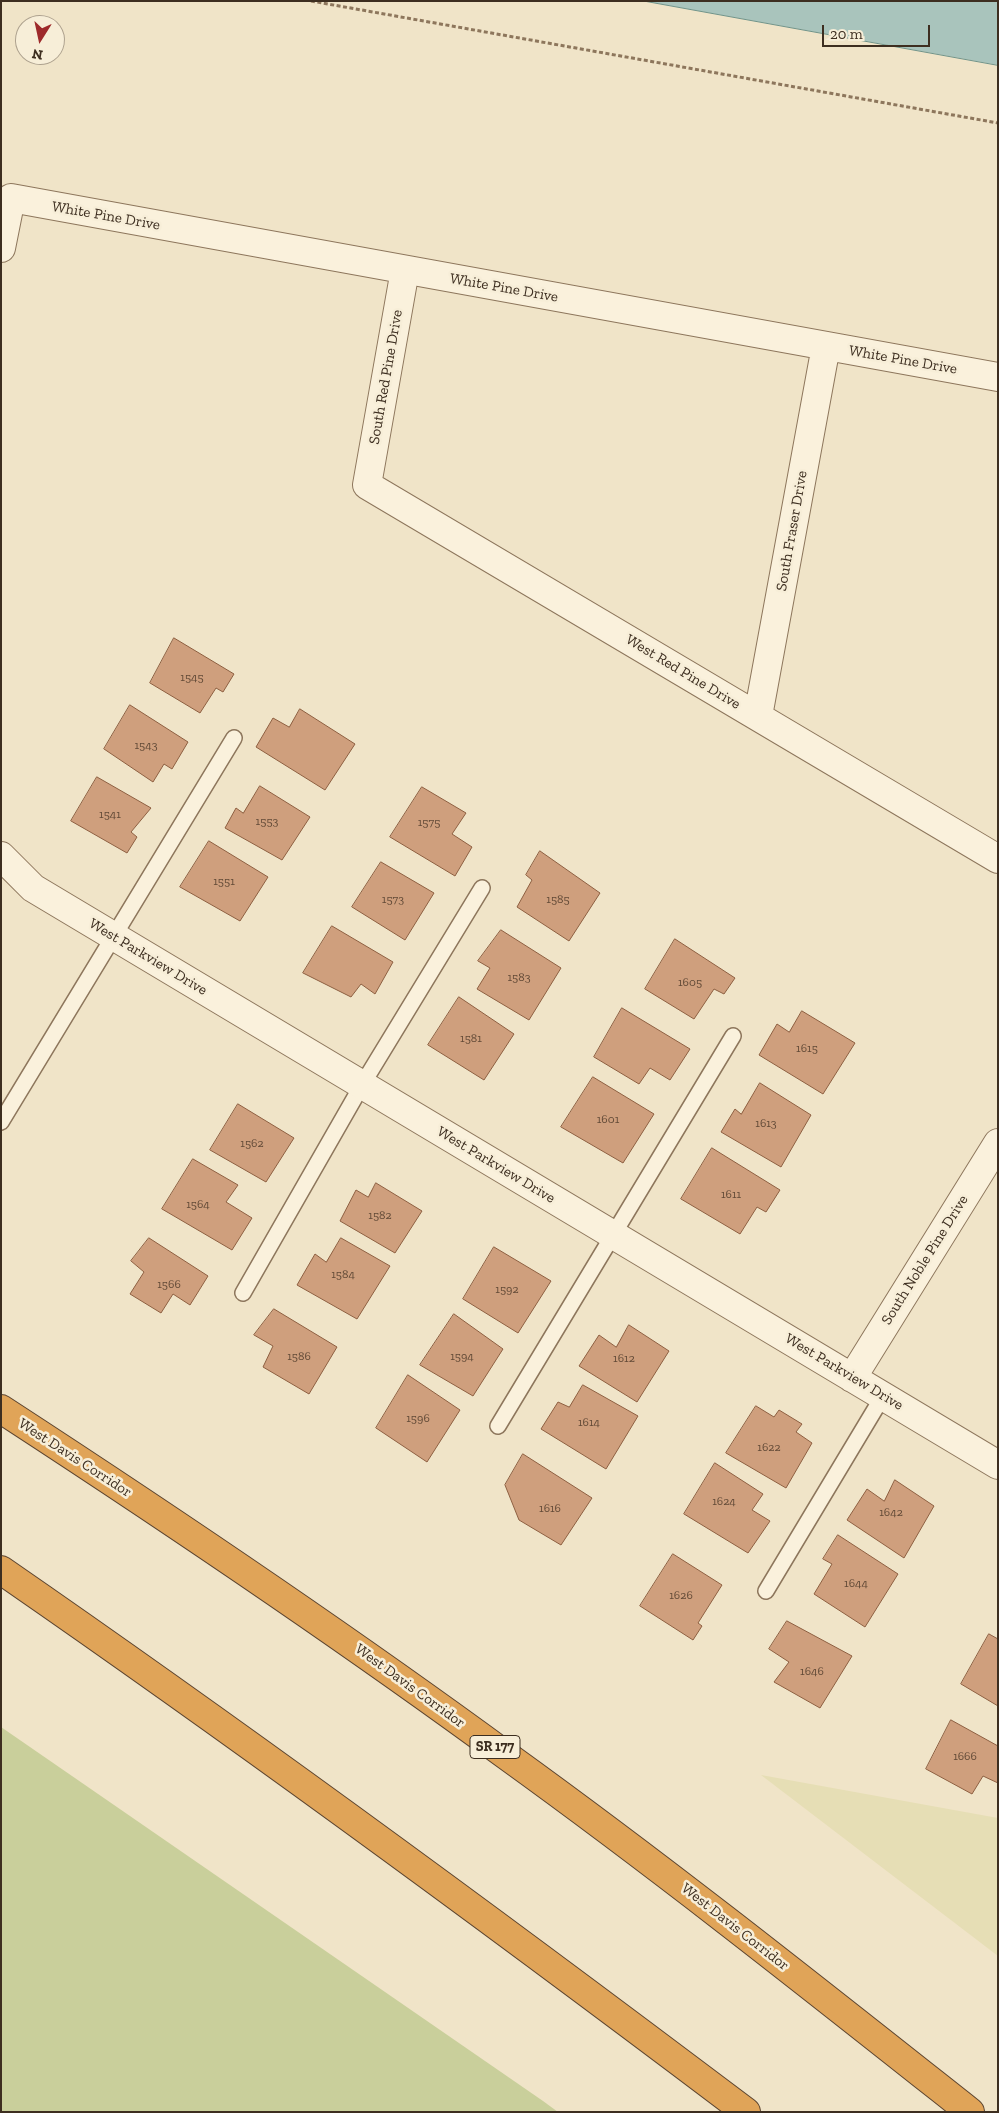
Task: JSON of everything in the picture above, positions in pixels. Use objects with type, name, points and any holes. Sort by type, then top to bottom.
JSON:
[{"type":"highway","name":"West Davis Corridor","points":[[1,1409],[208,1545],[508,1756],[802,1978],[970,2112]]},
{"type":"highway","points":[[1,1570],[292,1776],[574,1982],[746,2112]]},
{"type":"street","name":"White Pine Drive","points":[[1,248],[11,198],[998,377]]},
{"type":"street","name":"South Red Pine Drive","points":[[367,485],[405,270]]},
{"type":"street","name":"South Fraser Drive","points":[[758,716],[826,346]]},
{"type":"street","name":"West Red Pine Drive","points":[[367,485],[998,859]]},
{"type":"street","name":"West Parkview Drive","points":[[1,856],[33,888],[998,1465]]},
{"type":"street","name":"South Noble Pine Drive","points":[[852,1378],[998,1142]]},
{"type":"lane","points":[[1,1122],[234,738]]},
{"type":"lane","points":[[243,1293],[362,1085],[482,888]]},
{"type":"lane","points":[[498,1426],[733,1036]]},
{"type":"lane","points":[[766,1591],[883,1396]]},
{"type":"path","points":[[311,1],[998,123]]},
{"type":"shaded area","points":[[761,1775],[998,1818],[998,1956]]},
{"type":"green space","points":[[1,1727],[543,2101],[558,2112],[1,2112]]},
{"type":"water","points":[[644,1],[998,1],[998,65]]},
{"type":"building","points":[[174,638],[234,674],[223,692],[216,688],[200,713],[150,683]]},
{"type":"building","points":[[130,705],[188,742],[172,769],[164,764],[153,782],[104,749]]},
{"type":"building","points":[[300,709],[355,744],[325,790],[256,747],[273,718],[289,727]]},
{"type":"building","points":[[97,777],[151,808],[131,832],[137,837],[127,853],[71,821]]},
{"type":"building","points":[[260,786],[310,817],[282,860],[225,828],[236,808],[243,813]]},
{"type":"building","points":[[422,787],[466,813],[452,834],[472,847],[455,876],[390,837]]},
{"type":"building","points":[[209,841],[268,877],[240,921],[180,887]]},
{"type":"building","points":[[540,851],[600,893],[569,941],[517,907],[532,880],[526,875]]},
{"type":"building","points":[[381,862],[434,893],[405,940],[352,907]]},
{"type":"building","points":[[332,926],[393,962],[375,994],[361,984],[351,997],[303,973]]},
{"type":"building","points":[[501,930],[561,968],[529,1020],[477,989],[490,968],[478,961]]},
{"type":"building","points":[[675,939],[735,978],[724,994],[714,989],[694,1019],[645,989]]},
{"type":"building","points":[[459,997],[514,1034],[484,1080],[428,1045]]},
{"type":"building","points":[[622,1008],[690,1049],[670,1080],[650,1068],[639,1084],[594,1057]]},
{"type":"building","points":[[802,1011],[855,1043],[823,1094],[759,1055],[777,1024],[789,1032]]},
{"type":"building","points":[[593,1077],[654,1114],[623,1163],[561,1127]]},
{"type":"building","points":[[760,1083],[811,1115],[781,1167],[721,1132],[735,1109],[741,1114]]},
{"type":"building","points":[[238,1104],[294,1138],[266,1182],[210,1150]]},
{"type":"building","points":[[712,1148],[780,1190],[766,1212],[757,1207],[740,1234],[681,1199]]},
{"type":"building","points":[[193,1159],[238,1185],[226,1202],[252,1218],[232,1250],[162,1209]]},
{"type":"building","points":[[376,1183],[422,1211],[395,1253],[340,1221],[356,1190],[368,1197]]},
{"type":"building","points":[[149,1238],[208,1276],[190,1305],[173,1294],[161,1313],[130,1294],[144,1272],[131,1261]]},
{"type":"building","points":[[341,1238],[390,1266],[357,1319],[297,1285],[315,1254],[326,1262]]},
{"type":"building","points":[[494,1247],[551,1281],[518,1333],[463,1299]]},
{"type":"building","points":[[274,1309],[337,1347],[309,1394],[263,1367],[273,1346],[254,1335]]},
{"type":"building","points":[[454,1314],[503,1349],[473,1396],[420,1365]]},
{"type":"building","points":[[629,1325],[669,1351],[637,1402],[579,1366],[599,1335],[616,1347]]},
{"type":"building","points":[[408,1375],[460,1410],[427,1462],[376,1428]]},
{"type":"building","points":[[583,1385],[638,1416],[606,1469],[541,1429],[558,1402],[569,1407]]},
{"type":"building","points":[[756,1406],[774,1417],[779,1410],[802,1424],[796,1432],[812,1443],[786,1488],[726,1453]]},
{"type":"building","points":[[523,1454],[592,1498],[561,1545],[519,1520],[505,1485]]},
{"type":"building","points":[[715,1463],[763,1494],[752,1510],[770,1521],[748,1553],[684,1514]]},
{"type":"building","points":[[895,1480],[934,1506],[904,1558],[847,1520],[867,1489],[884,1501]]},
{"type":"building","points":[[838,1535],[898,1574],[865,1627],[814,1594],[832,1564],[823,1559]]},
{"type":"building","points":[[673,1554],[722,1585],[698,1623],[702,1626],[693,1640],[640,1606]]},
{"type":"building","points":[[787,1621],[852,1656],[820,1708],[774,1682],[789,1662],[769,1649]]},
{"type":"building","points":[[989,1634],[998,1639],[998,1706],[961,1684]]},
{"type":"building","points":[[951,1720],[998,1746],[998,1783],[983,1776],[972,1794],[926,1769]]}]
